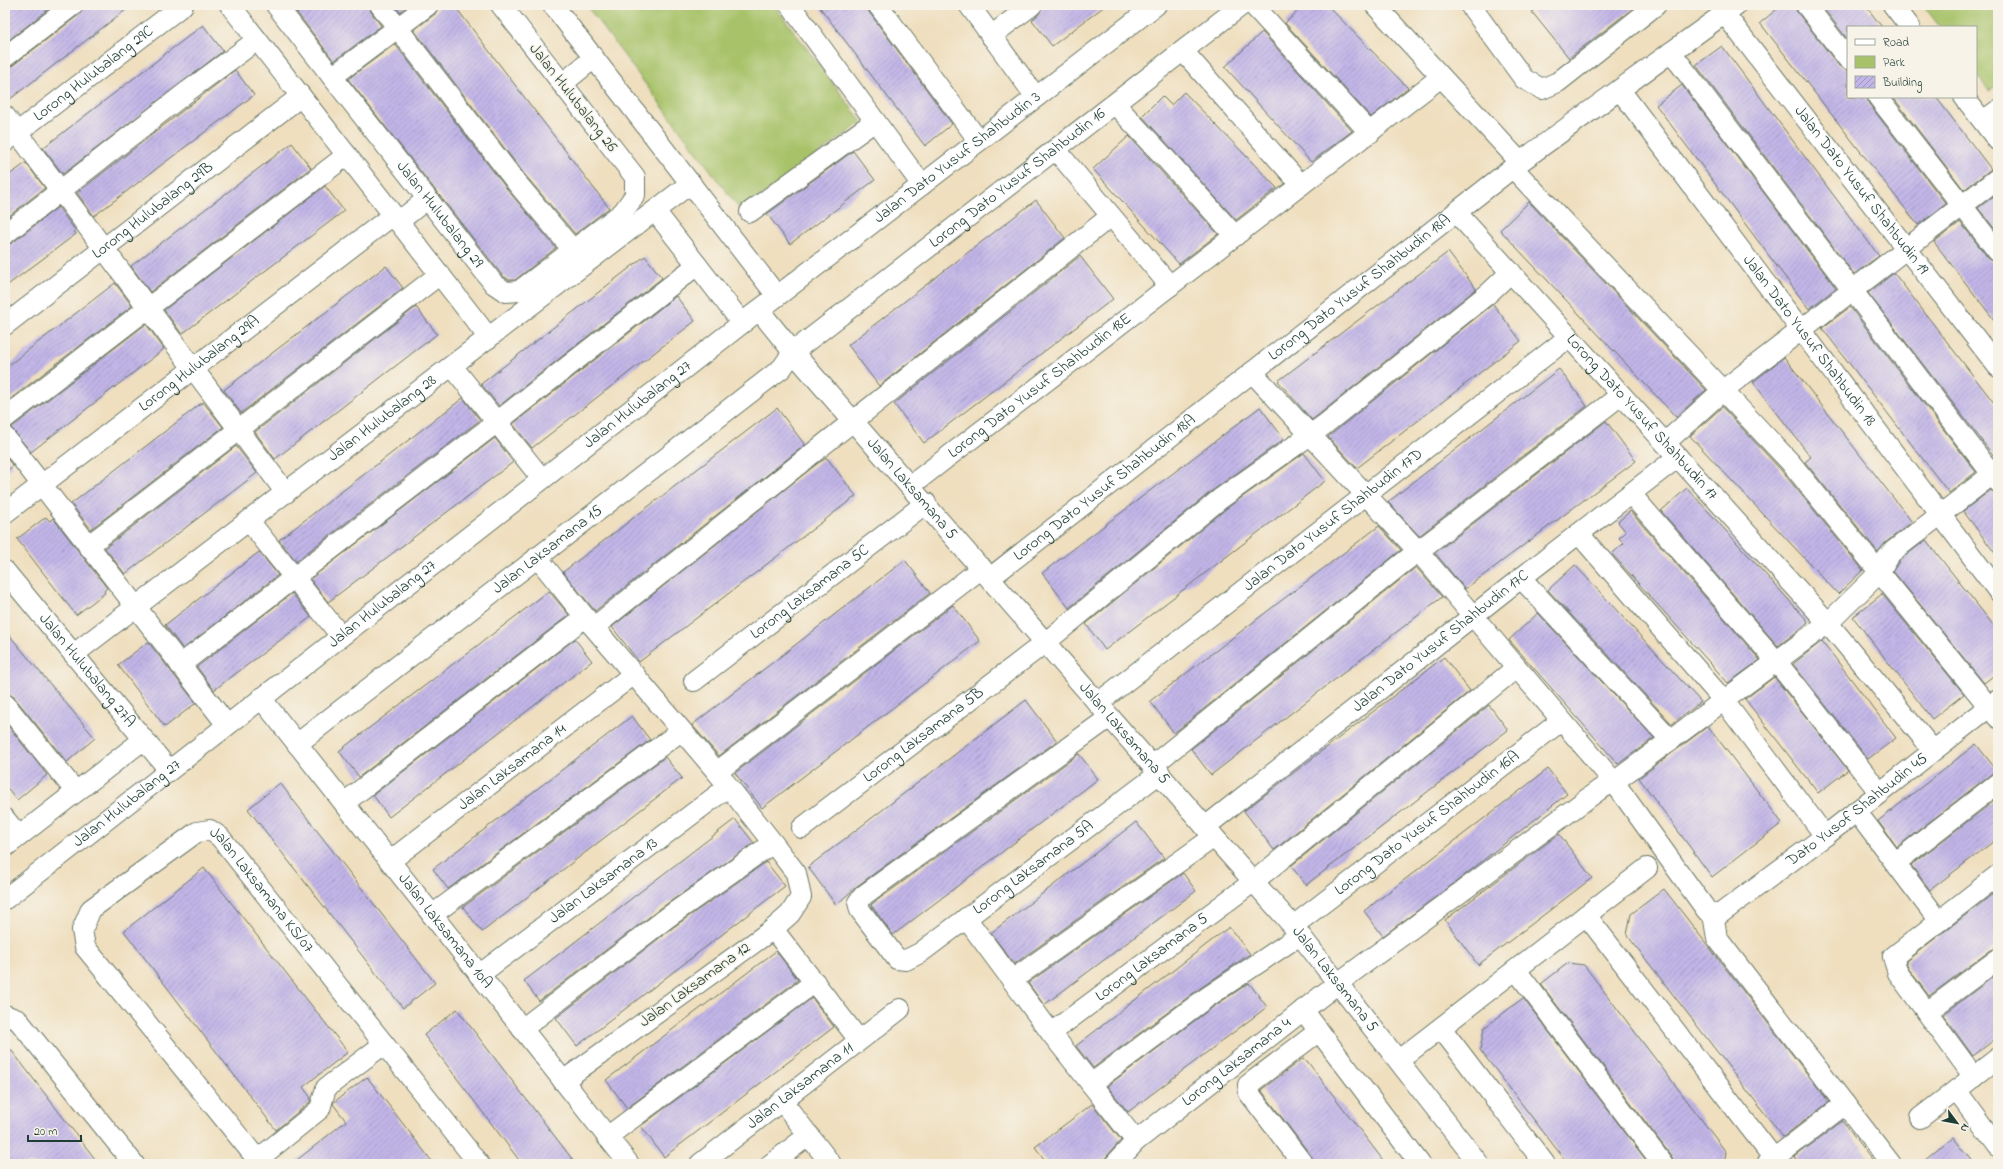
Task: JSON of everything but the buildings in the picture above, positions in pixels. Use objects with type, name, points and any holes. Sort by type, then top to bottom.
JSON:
[{"type":"street","points":[[5,57],[73,5]]},
{"type":"street","name":"Lorong Hulubalang 29C","points":[[11,137],[183,5]]},
{"type":"street","points":[[230,5],[489,338]]},
{"type":"street","name":"Jalan Hulubalang 29","points":[[276,5],[494,284],[506,292],[519,290],[573,250],[623,212],[635,195]]},
{"type":"street","points":[[380,5],[516,182],[573,250]]},
{"type":"street","points":[[332,77],[428,5]]},
{"type":"street","name":"Jalan Hulubalang 26","points":[[501,5],[635,177],[635,195]]},
{"type":"street","points":[[553,5],[777,296]]},
{"type":"street","points":[[878,5],[979,141]]},
{"type":"street","points":[[969,5],[1036,97]]},
{"type":"street","points":[[991,36],[1032,5]]},
{"type":"street","name":"Jalan Dato Yusuf Shahbudin 3","points":[[759,310],[1156,5]]},
{"type":"street","name":"Lorong Dato Yusuf Shahbudin 16","points":[[793,352],[1242,5]]},
{"type":"street","points":[[1253,5],[1370,133]]},
{"type":"street","points":[[1375,5],[1442,77],[1517,165],[1722,392],[1790,462],[1880,572],[1995,708]]},
{"type":"street","points":[[1478,8],[1524,79],[1542,89],[1558,82],[1656,5]]},
{"type":"street","points":[[1806,5],[1847,58]]},
{"type":"street","points":[[1894,5],[1909,26]]},
{"type":"street","points":[[798,8],[875,121],[922,184]]},
{"type":"street","name":"Lorong Dato Yusuf Shahbudin 18A","points":[[723,779],[986,573],[1252,372],[1517,165],[1730,9]]},
{"type":"street","name":"Jalan Dato Yusuf Shahbudin 19","points":[[1730,9],[1907,250],[1998,367]]},
{"type":"street","points":[[5,234],[62,191],[188,91],[257,40]]},
{"type":"street","points":[[1183,51],[1301,185]]},
{"type":"street","points":[[1671,52],[1996,476]]},
{"type":"street","points":[[562,84],[594,58]]},
{"type":"street","name":"Lorong Dato Yusuf Shahbudin 18E","points":[[910,486],[1442,77]]},
{"type":"street","name":"Jalan Dato Yusuf Shahbudin 18","points":[[1620,90],[1998,592]]},
{"type":"street","name":"Lorong Hulubalang 29B","points":[[5,325],[301,96]]},
{"type":"street","points":[[1879,98],[1998,252]]},
{"type":"street","points":[[1965,98],[1990,115],[1998,141]]},
{"type":"street","points":[[1115,104],[1235,236]]},
{"type":"street","points":[[5,116],[11,137],[62,191],[286,493]]},
{"type":"street","points":[[750,212],[875,121]]},
{"type":"street","points":[[1056,150],[1170,286]]},
{"type":"street","points":[[5,418],[346,155]]},
{"type":"street","points":[[1665,443],[1722,392],[1998,178]]},
{"type":"street","name":"Jalan Hulubalang 28","points":[[74,654],[691,183]]},
{"type":"street","name":"Lorong Hulubalang 29A","points":[[5,513],[193,368],[396,218],[427,199]]},
{"type":"street","points":[[655,211],[742,323]]},
{"type":"street","name":"Lorong Dato Yusuf Shahbudin 17","points":[[1456,212],[1828,623],[1933,750]]},
{"type":"street","points":[[344,803],[589,622],[853,420],[1111,216]]},
{"type":"street","points":[[180,665],[497,422],[697,265]]},
{"type":"street","name":"Lorong Laksamana 5B","points":[[802,828],[1046,642],[1220,499],[1309,434],[1324,425],[1470,308],[1511,272]]},
{"type":"street","points":[[88,546],[440,274]]},
{"type":"street","name":"Jalan Laksamana 5","points":[[759,310],[793,352],[926,503],[1209,832],[1297,930],[1479,1164]]},
{"type":"street","name":"Jalan Hulubalang 27","points":[[5,899],[759,310]]},
{"type":"street","name":"Jalan Dato Yusuf Shahbudin 17D","points":[[906,960],[897,959],[860,910],[858,902],[864,895],[1104,710],[1365,496],[1569,337]]},
{"type":"street","name":"Jalan Laksamana 15","points":[[297,744],[536,557],[782,368],[793,352]]},
{"type":"street","points":[[452,366],[542,479]]},
{"type":"street","points":[[1252,372],[1365,496],[1418,551],[1614,782],[1707,911],[1713,914],[1717,938],[1892,1164]]},
{"type":"street","name":"Lorong Laksamana 5A","points":[[906,960],[920,953],[966,918],[1156,769],[1418,551],[1622,395]]},
{"type":"street","points":[[5,437],[227,726]]},
{"type":"street","name":"Jalan Dato Yusuf Shahbudin 17C","points":[[1012,980],[1209,832],[1472,616],[1678,457]]},
{"type":"street","name":"Lorong Laksamana 4","points":[[1115,1164],[1136,1141],[1338,983],[1599,790],[1614,782],[1828,623],[1880,572],[1886,558],[1892,552],[1940,514],[1996,476]]},
{"type":"street","points":[[1631,494],[1776,661],[1880,793]]},
{"type":"street","name":"Lorong Laksamana 5C","points":[[694,680],[926,503]]},
{"type":"street","points":[[249,521],[341,636]]},
{"type":"street","points":[[1579,534],[1724,701],[1825,836]]},
{"type":"street","points":[[522,1029],[668,917],[773,843],[723,779],[589,622],[536,557]]},
{"type":"street","name":"Jalan Hulubalang 27A","points":[[5,571],[143,740],[170,770]]},
{"type":"street","points":[[1520,578],[1671,740]]},
{"type":"street","name":"Lorong Laksamana 5","points":[[1051,1033],[1253,882],[1516,668]]},
{"type":"street","name":"Jalan Laksamana 14","points":[[390,861],[634,674]]},
{"type":"street","name":"Jalan Laksamana 10A","points":[[262,698],[629,1164]]},
{"type":"street","points":[[5,704],[76,792]]},
{"type":"street","name":"Dato Yusof Shahbudin 45","points":[[1713,914],[1720,914],[1825,836],[1933,750],[1995,708]]},
{"type":"street","name":"Lorong Dato Yusuf Shahbudin 16A","points":[[1091,1084],[1297,930],[1561,721]]},
{"type":"street","points":[[432,915],[681,731]]},
{"type":"street","points":[[5,819],[12,842],[143,740]]},
{"type":"street","name":"Jalan Laksamana 13","points":[[479,975],[723,779]]},
{"type":"street","points":[[1895,863],[1998,783]]},
{"type":"street","points":[[1856,811],[1939,921]]},
{"type":"street","name":"Jalan Laksamana KS/07","points":[[259,1162],[85,947],[82,930],[91,909],[198,832],[210,830],[220,837],[479,1164]]},
{"type":"street","name":"Jalan Laksamana 12","points":[[563,1081],[773,929],[790,914],[801,897],[796,873],[773,843]]},
{"type":"street","points":[[1399,1060],[1647,868]]},
{"type":"street","points":[[1974,1077],[1928,1012],[1898,973],[1893,957],[1998,875]]},
{"type":"street","points":[[1586,915],[1773,1162],[1845,1104]]},
{"type":"street","points":[[966,918],[1051,1033],[1136,1141]]},
{"type":"street","points":[[773,929],[859,1040]]},
{"type":"street","points":[[1928,1012],[1998,959]]},
{"type":"street","points":[[1516,970],[1663,1164]]},
{"type":"street","points":[[607,1137],[815,982]]},
{"type":"street","name":"Jalan Laksamana 11","points":[[700,1164],[900,1009]]},
{"type":"street","points":[[1303,1010],[1420,1164]]},
{"type":"street","points":[[5,1014],[18,1020],[134,1164]]},
{"type":"street","points":[[1441,1028],[1545,1164]]},
{"type":"street","points":[[1303,1164],[1249,1094],[1248,1085],[1318,1031]]},
{"type":"street","points":[[259,1162],[320,1109],[326,1088],[384,1044]]},
{"type":"street","points":[[1920,1118],[1998,1058]]},
{"type":"street","points":[[1956,1090],[1998,1146]]},
{"type":"street","points":[[782,1101],[831,1164]]},
{"type":"street","points":[[771,1164],[809,1135]]},
{"type":"green space","points":[[586,5],[774,5],[862,122],[741,211]]},
{"type":"green space","points":[[1923,5],[1998,5],[1998,84],[1989,91],[1977,75],[1977,26],[1939,26]]}]
